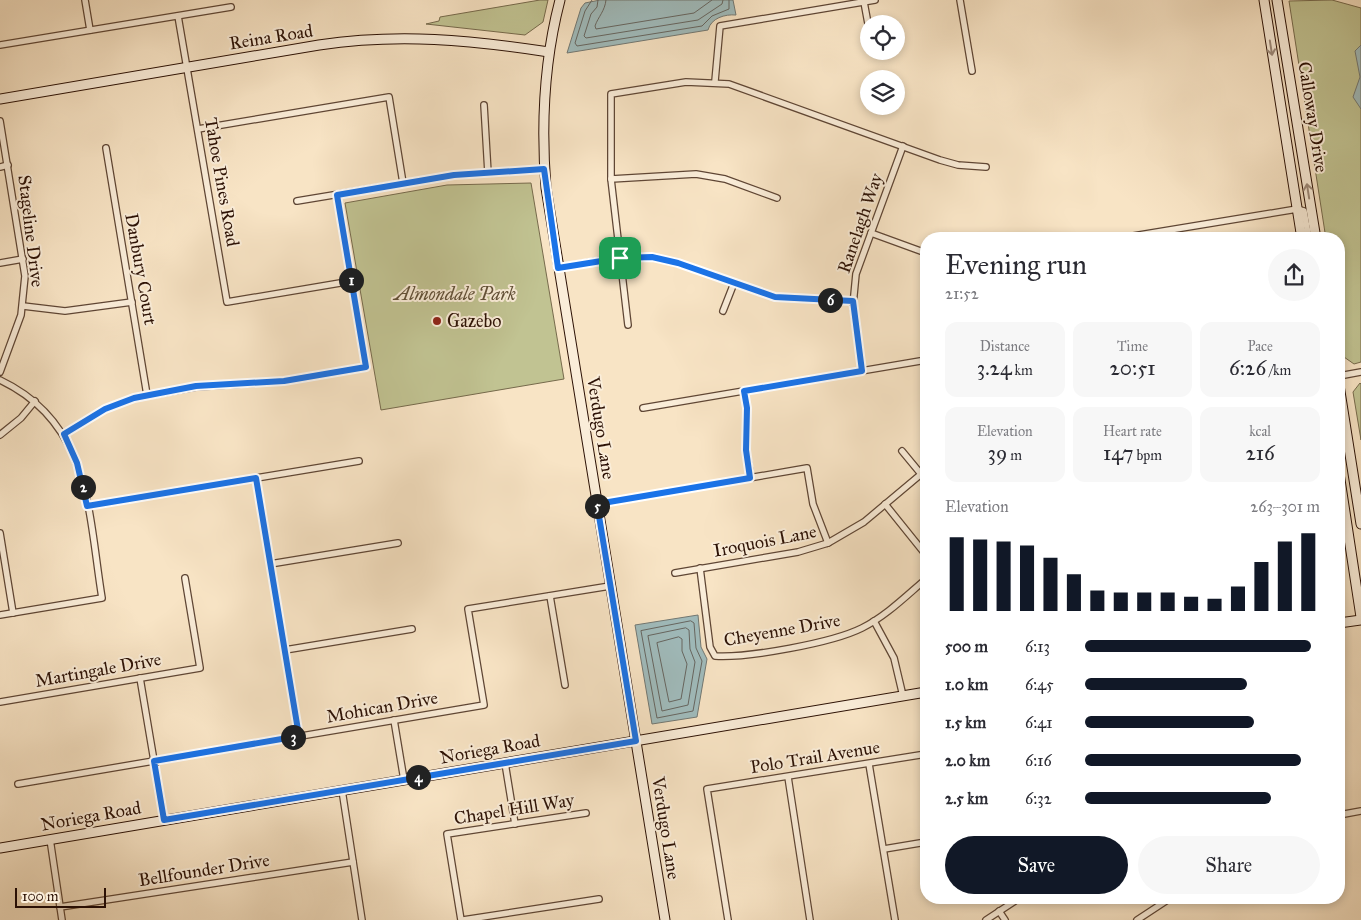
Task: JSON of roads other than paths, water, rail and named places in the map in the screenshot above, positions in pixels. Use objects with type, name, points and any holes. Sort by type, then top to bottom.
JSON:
[{"type":"street","points":[[85,0],[90,30]]},
{"type":"street","name":"Verdugo Lane","points":[[560,0],[550,52],[544,106],[544,169],[558,268],[665,920]]},
{"type":"street","points":[[715,82],[720,26],[875,0]]},
{"type":"street","points":[[960,0],[972,71]]},
{"type":"street","name":"Calloway Drive","points":[[1264,0],[1301,232]]},
{"type":"street","name":"Calloway Drive","points":[[1277,0],[1315,232]]},
{"type":"street","points":[[864,2],[866,15]]},
{"type":"street","points":[[0,45],[231,7]]},
{"type":"street","name":"Tahoe Pines Road","points":[[178,16],[227,302],[352,281]]},
{"type":"street","name":"Reina Road","points":[[0,99],[338,42],[397,38],[455,39],[550,52]]},
{"type":"street","points":[[628,325],[611,179],[611,94],[686,82],[715,82],[743,87],[944,161],[986,167]]},
{"type":"street","points":[[1279,98],[1293,96]]},
{"type":"street","points":[[198,129],[389,97],[403,183]]},
{"type":"street","points":[[484,105],[488,173]]},
{"type":"street","name":"Stageline Drive","points":[[0,120],[25,276],[23,306],[18,327],[0,372]]},
{"type":"street","name":"Ranelagh Way","points":[[862,371],[853,301],[856,274],[903,146]]},
{"type":"street","name":"Danbury Court","points":[[106,148],[147,395]]},
{"type":"street","points":[[0,167],[8,165]]},
{"type":"street","points":[[297,201],[454,175],[544,169]]},
{"type":"street","points":[[611,179],[696,174],[725,179],[777,198]]},
{"type":"street","points":[[64,434],[105,409],[147,395],[213,384],[284,381],[366,367],[337,195]]},
{"type":"street","points":[[1169,232],[1297,209],[1304,211],[1308,232]]},
{"type":"street","points":[[871,233],[920,251]]},
{"type":"street","points":[[558,268],[620,258],[666,260],[782,298],[853,301]]},
{"type":"street","points":[[0,263],[23,259]]},
{"type":"street","points":[[723,311],[734,283]]},
{"type":"street","points":[[23,306],[65,311],[132,302]]},
{"type":"street","points":[[643,408],[920,361]]},
{"type":"street","points":[[1345,375],[1361,372]]},
{"type":"street","points":[[0,380],[35,401],[64,434],[77,463],[87,506],[102,598],[0,615]]},
{"type":"street","points":[[744,391],[747,408],[746,450],[750,478]]},
{"type":"street","points":[[0,435],[21,418],[35,401]]},
{"type":"street","points":[[1345,424],[1361,524]]},
{"type":"street","points":[[1345,443],[1350,456]]},
{"type":"street","points":[[902,451],[920,468]]},
{"type":"street","points":[[87,506],[359,460]]},
{"type":"street","points":[[597,504],[807,468],[813,504],[828,543]]},
{"type":"street","name":"Iroquois Lane","points":[[675,573],[798,552],[828,543],[852,530],[920,475]]},
{"type":"street","points":[[256,478],[299,736]]},
{"type":"street","points":[[885,504],[920,548]]},
{"type":"street","points":[[1345,513],[1361,618],[1345,622]]},
{"type":"street","points":[[0,533],[14,613]]},
{"type":"street","points":[[270,564],[398,543]]},
{"type":"street","name":"Cheyenne Drive","points":[[700,568],[710,647],[715,656],[732,657],[835,638],[874,621],[920,584]]},
{"type":"street","name":"Martingale Drive","points":[[0,702],[200,668],[185,578]]},
{"type":"street","points":[[565,685],[550,596],[610,586]]},
{"type":"street","name":"Mohican Drive","points":[[18,784],[484,705],[468,610],[550,596]]},
{"type":"street","points":[[874,621],[894,658],[903,696]]},
{"type":"street","points":[[285,650],[412,628]]},
{"type":"street","points":[[140,678],[164,820]]},
{"type":"street","name":"Noriega Road","points":[[0,848],[920,693]]},
{"type":"street","points":[[394,720],[404,780]]},
{"type":"street","name":"Polo Trail Avenue","points":[[728,920],[707,789],[920,755]]},
{"type":"street","points":[[505,763],[514,824]]},
{"type":"street","points":[[869,764],[896,920]]},
{"type":"street","points":[[788,777],[810,920]]},
{"type":"street","points":[[342,790],[362,920]]},
{"type":"street","points":[[1345,814],[1361,811]]},
{"type":"street","name":"Chapel Hill Way","points":[[462,920],[447,834],[586,813]]},
{"type":"street","points":[[50,839],[62,920]]},
{"type":"street","points":[[884,850],[920,843]]},
{"type":"street","name":"Bellfounder Drive","points":[[60,908],[353,862]]},
{"type":"street","points":[[462,920],[599,899]]},
{"type":"street","points":[[986,920],[1010,904]]},
{"type":"street","points":[[1137,920],[1161,904]]},
{"type":"street","points":[[999,911],[1005,920]]},
{"type":"water","points":[[600,0],[733,0],[736,15],[727,15],[715,20],[708,30],[567,53],[581,8],[585,3]]},
{"type":"water","points":[[1361,45],[1361,109],[1353,97],[1360,77],[1355,51]]},
{"type":"water","points":[[698,615],[701,647],[707,659],[697,717],[652,724],[635,625]]},
{"type":"place","name":"Gazebo","points":[[437,321]]},
{"type":"park label","name":"Almondale Park","points":[[455,294]]}]
